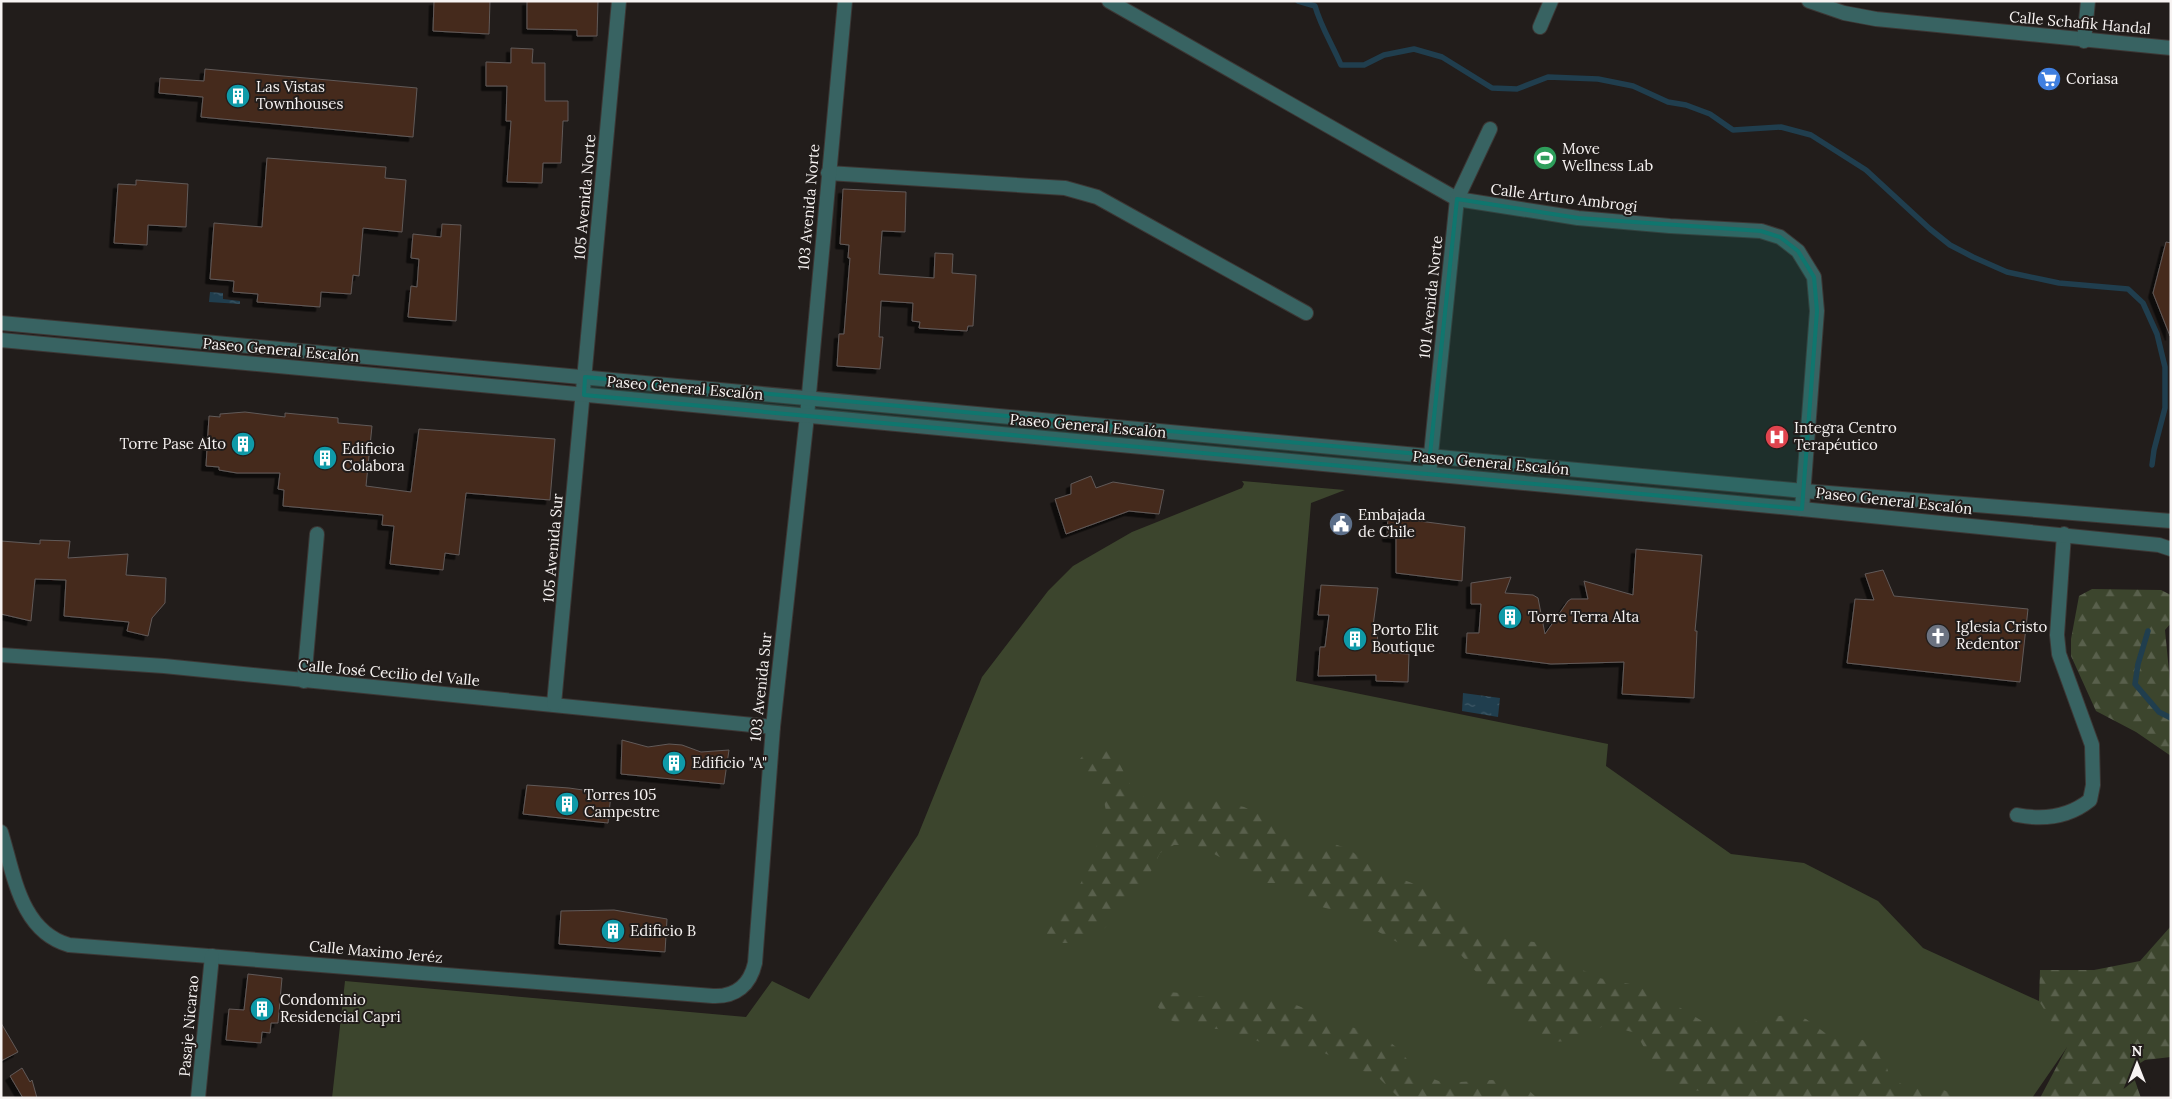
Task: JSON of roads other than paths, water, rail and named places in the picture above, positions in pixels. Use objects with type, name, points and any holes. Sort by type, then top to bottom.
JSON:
[{"type":"street","name":"105 Avenida Norte","points":[[584,395],[619,1]]},
{"type":"street","name":"103 Avenida Norte","points":[[807,416],[845,1]]},
{"type":"street","name":"Calle Arturo Ambrogi","points":[[1110,1],[1457,199],[1578,218],[1670,226],[1761,230],[1780,237],[1798,251],[1814,277],[1817,311],[1802,509]]},
{"type":"street","points":[[1540,27],[1551,1]]},
{"type":"street","name":"Calle Schafik Handal","points":[[1809,1],[1844,14],[1876,19],[2171,48]]},
{"type":"street","points":[[2084,40],[2088,1]]},
{"type":"street","name":"101 Avenida Norte","points":[[1429,474],[1457,199],[1490,129]]},
{"type":"street","points":[[828,174],[1064,188],[1080,191],[1116,207],[1306,313]]},
{"type":"street","name":"Paseo General Escalón","points":[[1,323],[1804,491],[2171,521]]},
{"type":"street","name":"Paseo General Escalón","points":[[1,340],[2064,534],[2171,548]]},
{"type":"street","name":"105 Avenida Sur","points":[[554,704],[584,395]]},
{"type":"street","name":"103 Avenida Sur","points":[[714,996],[726,996],[740,990],[751,976],[755,963],[773,727],[807,416]]},
{"type":"street","points":[[304,681],[317,534]]},
{"type":"street","points":[[2018,815],[2036,819],[2072,812],[2090,800],[2092,745],[2059,654],[2057,635],[2064,534]]},
{"type":"street","name":"Calle José Cecilio del Valle","points":[[1,655],[164,666],[773,727]]},
{"type":"street","name":"Calle Maximo Jeréz","points":[[1,832],[25,909],[41,930],[57,941],[69,945],[714,996]]},
{"type":"street","name":"Pasaje Nicarao","points":[[198,1098],[212,956]]},
{"type":"water","points":[[210,292],[223,293],[223,299],[240,301],[240,304],[209,302]]},
{"type":"water","points":[[1463,693],[1500,698],[1498,717],[1462,711]]},
{"type":"waterway","points":[[1298,1],[1315,6],[1323,28],[1341,65],[1364,65],[1384,55],[1414,49],[1442,57],[1492,88],[1517,89],[1548,77],[1598,79],[1633,86],[1668,102],[1686,105],[1710,114],[1733,130],[1781,127],[1811,135],[1866,170],[1930,229],[1950,245],[1973,257],[2007,272],[2059,283],[2128,289],[2143,303],[2157,334],[2165,367],[2165,408],[2152,465]]},
{"type":"waterway","points":[[2148,631],[2138,664],[2135,684],[2159,712],[2171,718]]},
{"type":"place","name":"Coriasa","points":[[2049,79]]},
{"type":"place","name":"Las Vistas Townhouses","points":[[238,96]]},
{"type":"place","name":"Move Wellness Lab","points":[[1545,158]]},
{"type":"place","name":"Integra Centro Terapéutico","points":[[1777,437]]},
{"type":"place","name":"Torre Pase Alto","points":[[243,444]]},
{"type":"place","name":"Edificio Colabora","points":[[325,458]]},
{"type":"place","name":"Embajada de Chile","points":[[1341,524]]},
{"type":"place","name":"Torre Terra Alta","points":[[1510,617]]},
{"type":"place","name":"Iglesia Cristo Redentor","points":[[1938,636]]},
{"type":"place","name":"Porto Elit Boutique","points":[[1355,639]]},
{"type":"place","name":"Edificio \"A\"","points":[[674,763]]},
{"type":"place","name":"Torres 105 Campestre","points":[[567,804]]},
{"type":"place","name":"Edificio B","points":[[613,931]]},
{"type":"place","name":"Condominio Residencial Capri","points":[[262,1009]]}]
